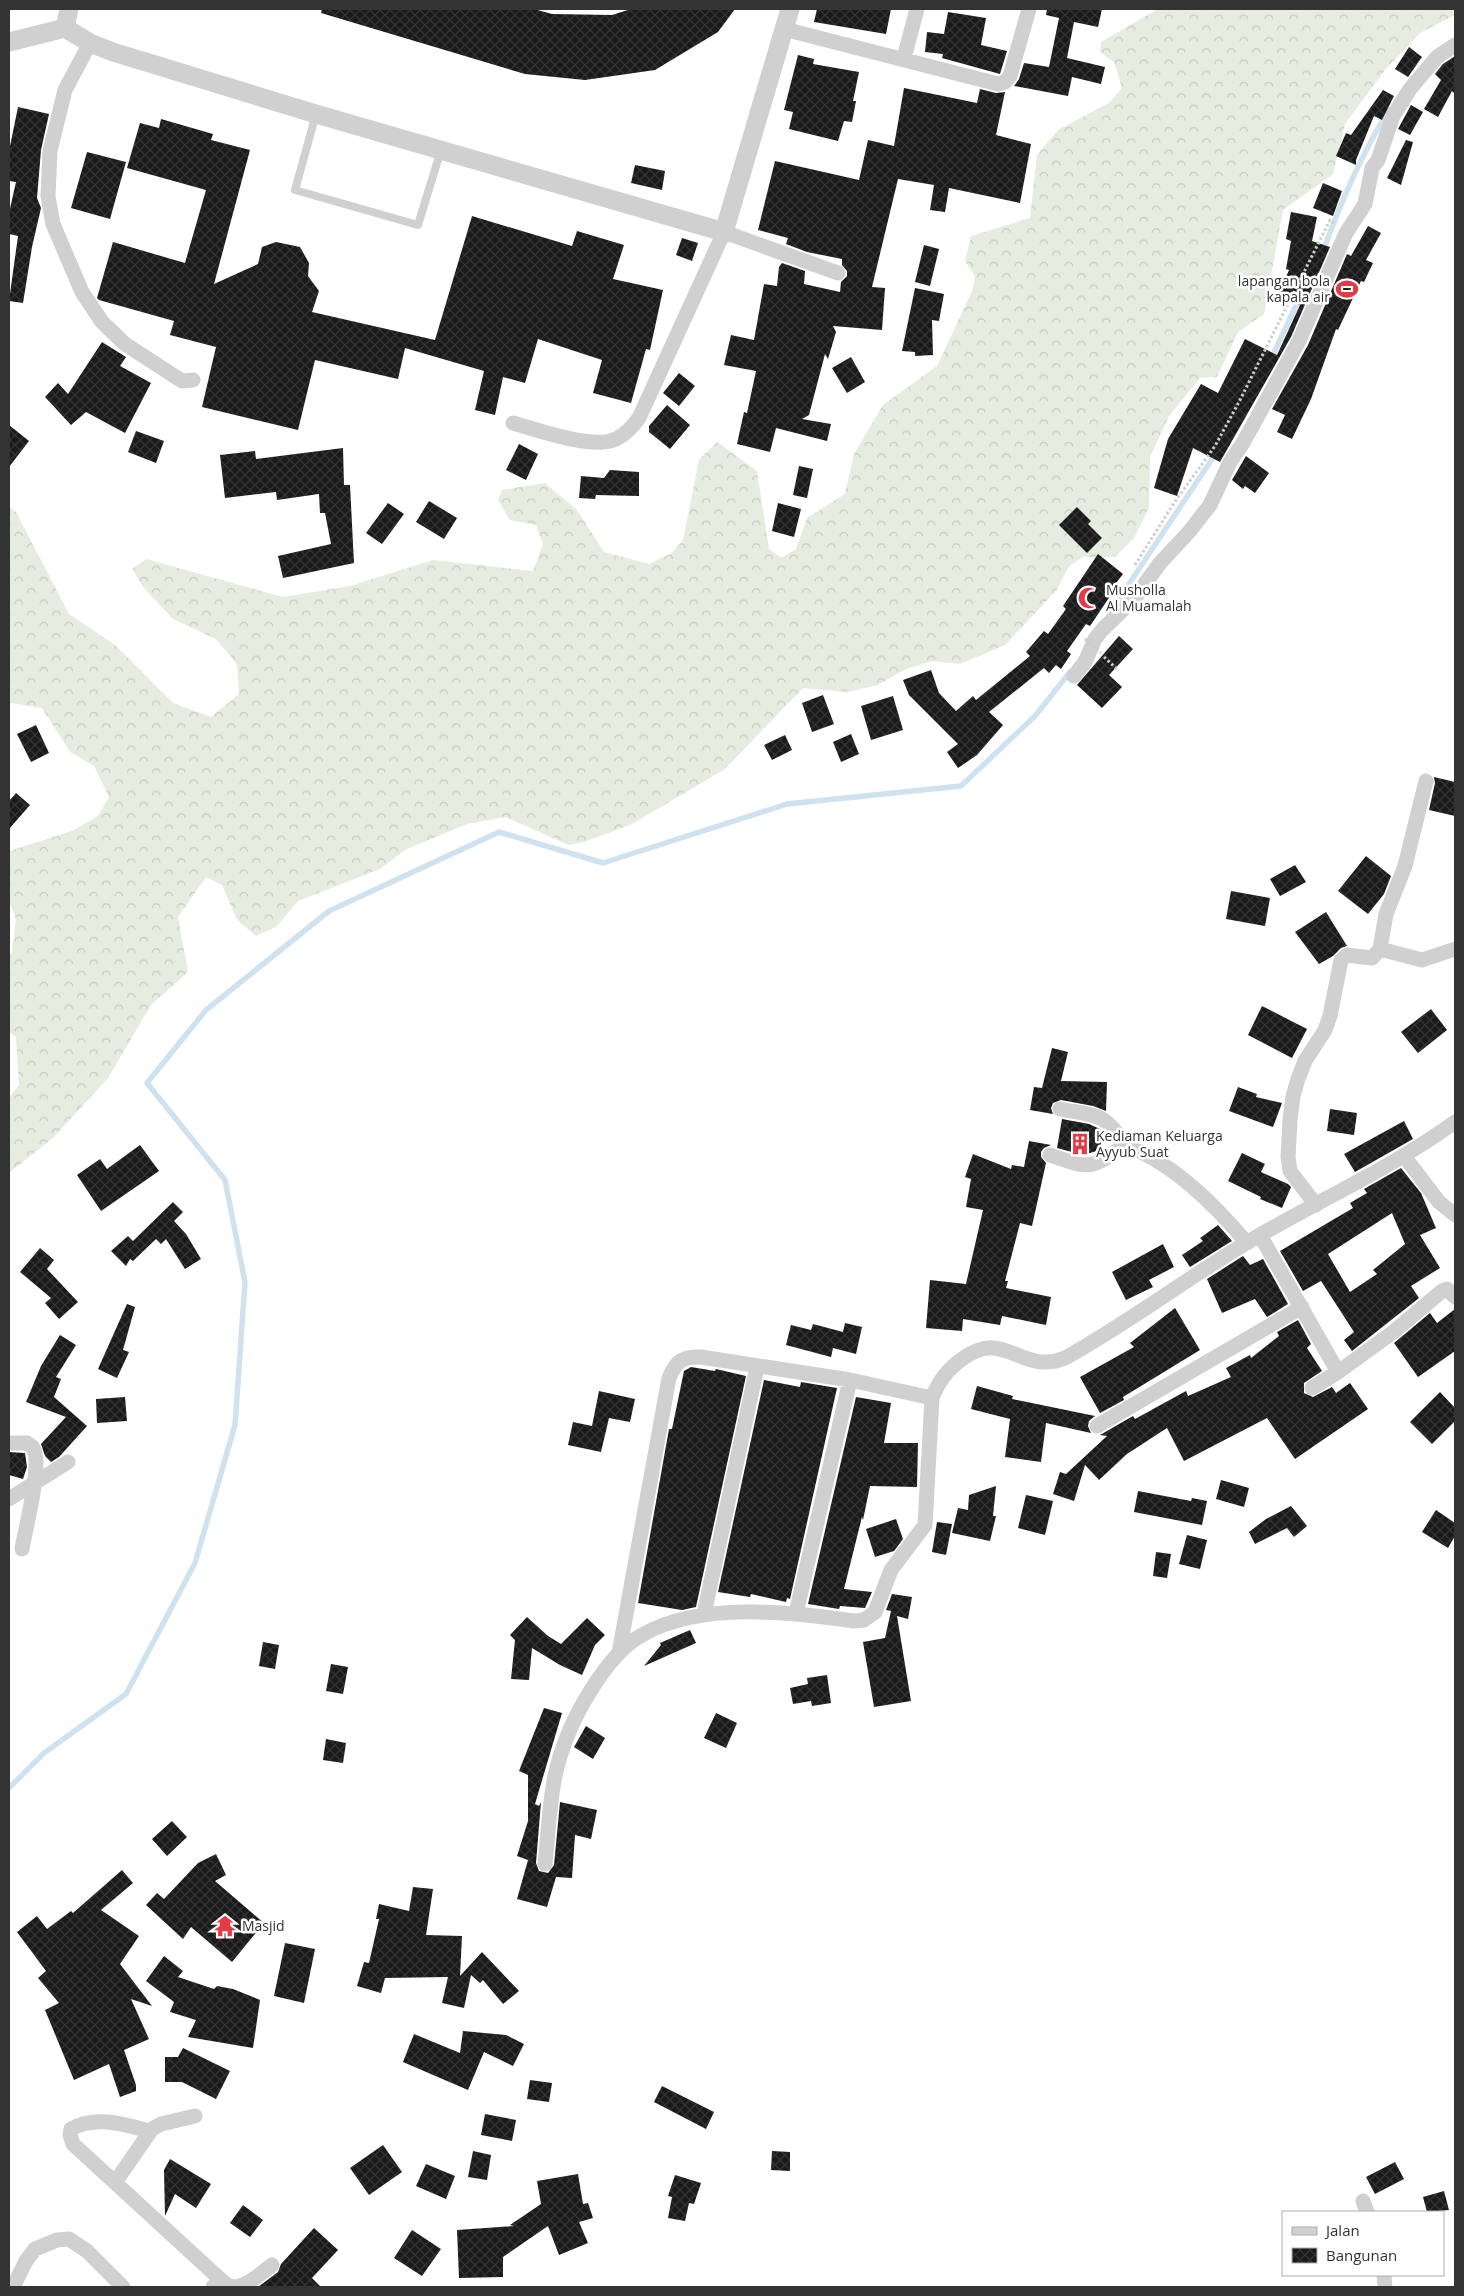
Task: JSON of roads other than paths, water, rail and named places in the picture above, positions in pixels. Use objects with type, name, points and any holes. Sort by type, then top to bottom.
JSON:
[{"type":"street","points":[[65,28],[69,9]]},
{"type":"street","points":[[513,423],[588,442],[615,440],[624,434],[639,418],[724,232],[790,9]]},
{"type":"street","points":[[904,58],[916,9]]},
{"type":"street","points":[[784,29],[904,58],[998,84],[1005,82],[1010,76],[1029,9]]},
{"type":"street","points":[[9,42],[65,28],[90,43],[113,52],[316,114],[724,232],[838,273]]},
{"type":"street","points":[[90,43],[65,90],[50,151],[48,196],[53,224],[82,292],[102,322],[125,344],[182,381],[193,380]]},
{"type":"street","points":[[1074,676],[1085,662],[1099,634],[1134,599],[1160,563],[1189,532],[1210,505],[1230,462],[1243,443],[1299,341],[1346,233],[1365,204],[1372,168],[1378,160],[1392,116],[1406,95],[1437,57],[1455,45]]},
{"type":"street","points":[[1316,1205],[1290,1171],[1288,1157],[1293,1096],[1305,1061],[1325,1030],[1335,997],[1341,960],[1347,955],[1372,958],[1380,949],[1386,914],[1405,866],[1426,781]]},
{"type":"street","points":[[1380,949],[1422,960],[1455,949]]},
{"type":"street","points":[[1060,1109],[1098,1116],[1113,1126],[1125,1145],[1139,1150],[1162,1164],[1206,1198],[1247,1243]]},
{"type":"street","points":[[545,1864],[554,1782],[559,1759],[582,1704],[602,1673],[619,1653],[642,1635],[686,1618],[704,1614],[796,1613],[854,1621],[864,1620],[875,1612],[891,1570],[925,1525],[932,1398],[939,1381],[945,1374],[974,1350],[992,1347],[1042,1363],[1055,1362],[1065,1358],[1260,1235],[1404,1156],[1455,1122]]},
{"type":"street","points":[[1050,1155],[1075,1164],[1093,1166],[1125,1145]]},
{"type":"street","points":[[1404,1156],[1439,1202],[1455,1215]]},
{"type":"street","points":[[1260,1235],[1338,1372]]},
{"type":"street","points":[[1312,1388],[1338,1372],[1392,1333],[1442,1290],[1448,1289],[1455,1297]]},
{"type":"street","points":[[1097,1426],[1302,1307]]},
{"type":"street","points":[[619,1653],[669,1378],[674,1365],[684,1358],[691,1356],[850,1380],[932,1398]]},
{"type":"street","points":[[704,1614],[757,1367]]},
{"type":"street","points":[[796,1613],[850,1380]]},
{"type":"street","points":[[9,1443],[27,1443],[34,1449],[35,1482],[22,1549]]},
{"type":"street","points":[[9,1499],[68,1462]]},
{"type":"street","points":[[116,2181],[149,2131],[160,2124],[196,2116]]},
{"type":"street","points":[[149,2131],[108,2121],[78,2125],[71,2129],[70,2135],[73,2144],[116,2181],[216,2283],[237,2286],[247,2282],[272,2265]]},
{"type":"street","points":[[13,2287],[26,2261],[35,2249],[57,2240],[69,2239],[87,2251],[123,2287]]},
{"type":"lane","points":[[316,114],[295,190],[304,193],[418,225],[441,150]]},
{"type":"waterway","points":[[1323,251],[1352,179],[1369,144],[1389,110]]},
{"type":"waterway","points":[[1271,359],[1300,297]]},
{"type":"waterway","points":[[1109,614],[1216,453]]},
{"type":"waterway","points":[[9,1788],[44,1753],[126,1694],[195,1563],[235,1425],[245,1282],[225,1180],[147,1083],[206,1010],[329,911],[499,832],[603,863],[787,804],[961,786],[1035,716],[1070,672]]},
{"type":"place","name":"lapangan bola kapala air","points":[[1347,289]]},
{"type":"place","name":"Musholla Al Muamalah","points":[[1089,598]]},
{"type":"place","name":"Kediaman Keluarga Ayyub Suat","points":[[1080,1144]]},
{"type":"place","name":"Masjid","points":[[225,1926]]}]
